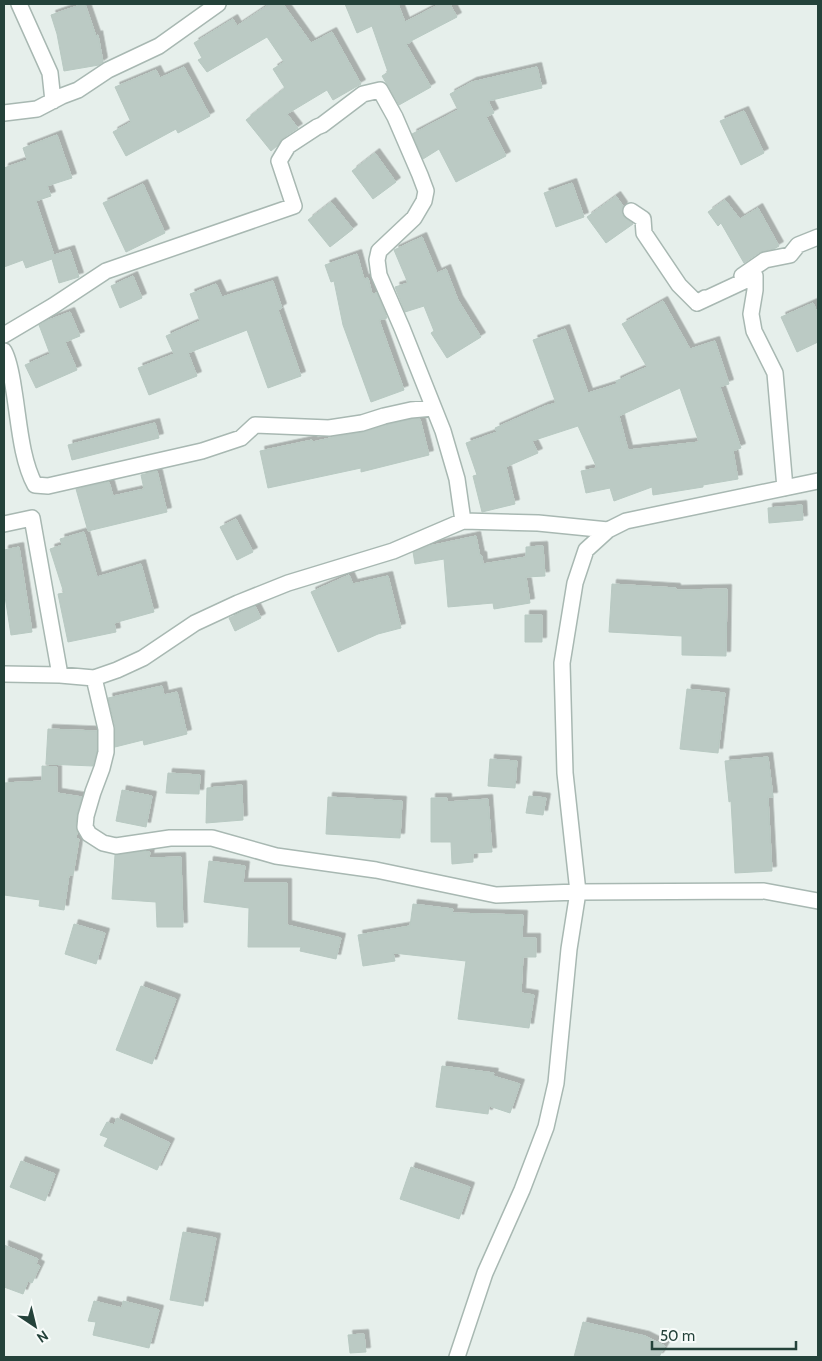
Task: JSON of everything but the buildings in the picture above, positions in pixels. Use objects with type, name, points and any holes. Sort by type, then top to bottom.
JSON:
[{"type":"street","points":[[19,4],[50,73],[53,100]]},
{"type":"street","points":[[4,113],[37,109],[78,90],[108,70],[159,46],[218,4]]},
{"type":"street","points":[[50,73],[78,90]]},
{"type":"street","points":[[4,335],[106,271],[294,206],[279,161],[288,146],[322,125],[363,94],[380,90],[395,118],[426,190],[424,201],[414,218],[379,251],[377,260],[379,275],[443,431],[457,479],[463,521]]},
{"type":"street","points":[[631,212],[643,220],[644,233],[679,285],[697,302]]},
{"type":"street","points":[[697,302],[765,260],[790,255],[798,245],[818,237]]},
{"type":"street","points":[[697,302],[755,276],[751,314],[754,332],[775,373],[785,488]]},
{"type":"street","points":[[4,351],[11,373],[23,449],[30,475],[35,485],[48,486],[202,451],[241,438],[255,425],[329,428],[362,423],[411,410],[434,408]]},
{"type":"street","points":[[457,1357],[485,1273],[522,1190],[546,1127],[556,1083],[569,948],[578,892],[565,773],[562,663],[575,583],[586,550],[608,530],[626,522],[818,481]]},
{"type":"street","points":[[4,524],[32,518],[60,675]]},
{"type":"street","points":[[4,674],[94,678],[143,658],[195,623],[238,602],[288,583],[393,551],[463,521],[538,523],[608,530]]},
{"type":"street","points":[[94,678],[106,729],[106,752],[86,816],[85,827],[89,834],[103,843],[116,846],[170,838],[212,838],[276,856],[376,870],[496,895],[578,892],[764,891],[818,901]]}]
